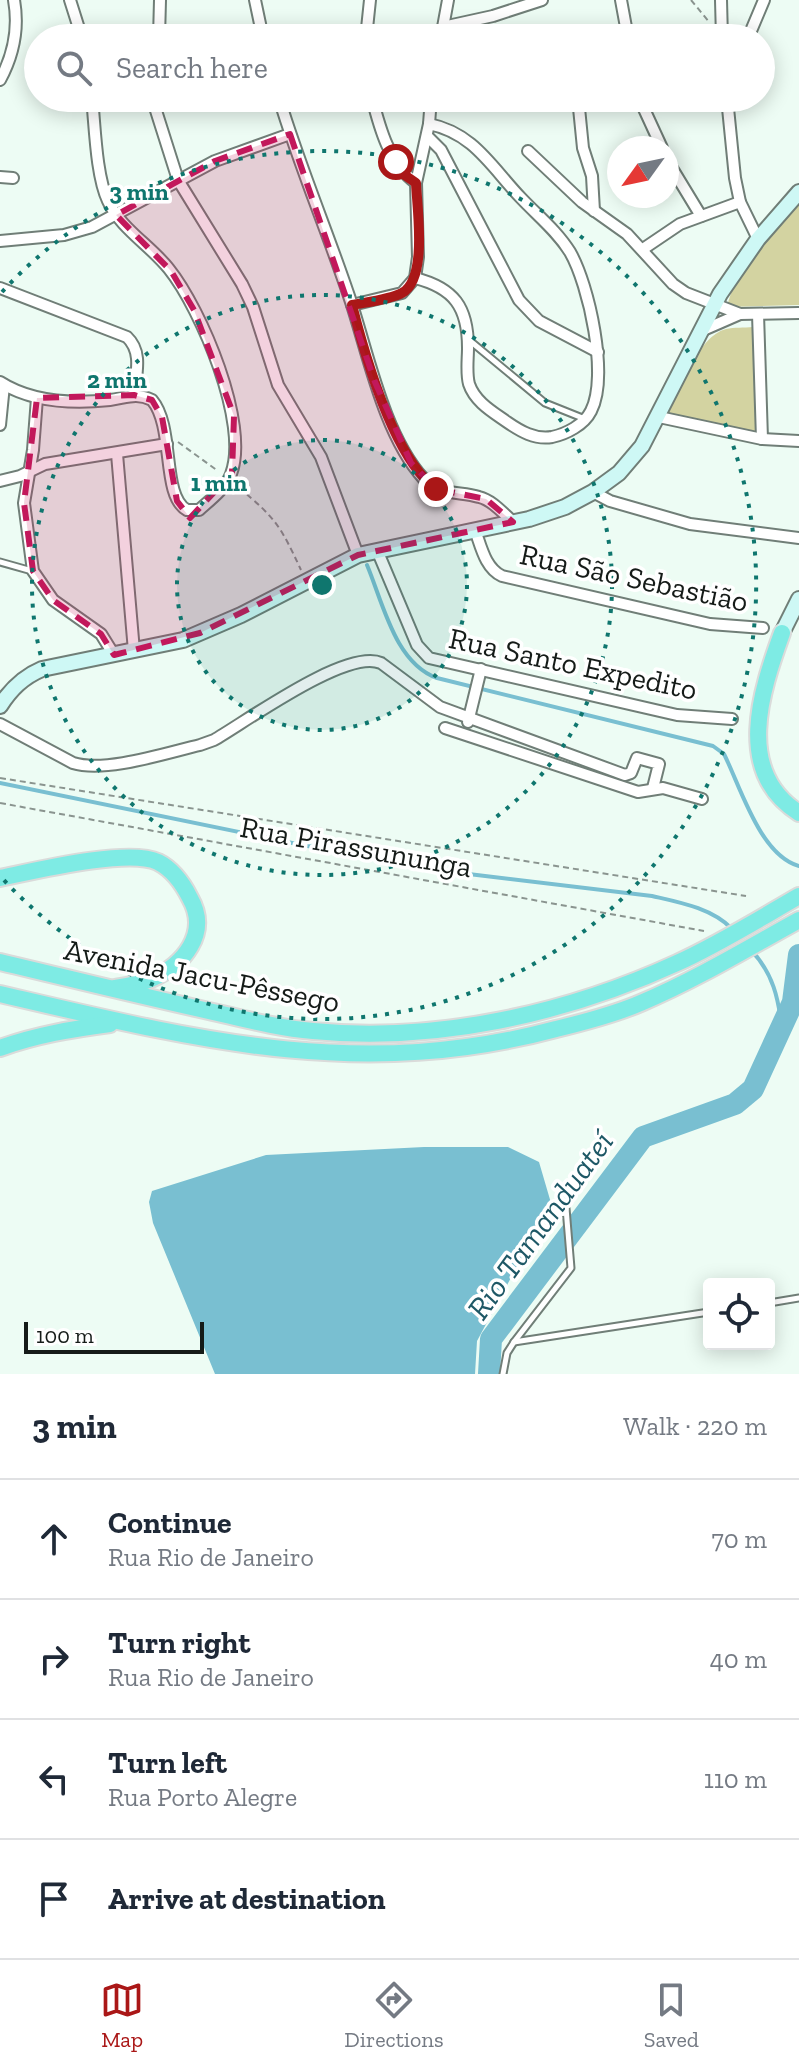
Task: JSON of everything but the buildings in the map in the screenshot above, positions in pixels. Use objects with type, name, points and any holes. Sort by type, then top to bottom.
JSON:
[{"type":"highway","points":[[782,633],[766,681],[757,744],[769,781],[780,797],[799,813]]},
{"type":"highway","points":[[0,878],[84,862],[136,858],[158,862],[181,881],[196,908],[197,937],[186,956],[149,980],[111,989]]},
{"type":"highway","points":[[0,872],[18,874]]},
{"type":"highway","name":"Avenida Jacu-Pêssego","points":[[0,962],[254,1021],[311,1031],[358,1034],[458,1027],[584,999],[645,978],[714,945],[799,896]]},
{"type":"highway","name":"Avenida Jacu-Pêssego","points":[[0,994],[124,1023],[259,1048],[360,1055],[462,1049],[521,1039],[641,1003],[799,920]]},
{"type":"highway","points":[[0,1048],[65,1030],[124,1023]]},
{"type":"main road","points":[[0,706],[5,693],[42,669],[134,651],[200,633],[358,555],[513,522],[565,507],[593,492],[631,461],[659,417],[714,305],[758,239],[798,190]]},
{"type":"main road","points":[[782,633],[799,599]]},
{"type":"street","points":[[0,80],[11,60],[15,34],[14,0]]},
{"type":"street","points":[[70,0],[78,24]]},
{"type":"street","points":[[159,24],[160,0]]},
{"type":"street","points":[[255,0],[260,24]]},
{"type":"street","points":[[367,24],[370,0]]},
{"type":"street","points":[[444,24],[448,0]]},
{"type":"street","points":[[621,0],[625,24]]},
{"type":"street","points":[[721,0],[722,24]]},
{"type":"street","points":[[754,24],[764,0]]},
{"type":"street","points":[[466,24],[535,1]]},
{"type":"street","points":[[0,425],[2,384],[37,398],[85,401],[143,395],[158,407],[167,439],[174,489],[181,507],[199,510],[229,480],[236,455],[234,416],[228,394],[194,310],[171,271],[116,215],[107,199],[94,112]]},
{"type":"street","points":[[156,112],[178,180],[242,284],[253,307],[278,385],[321,457],[358,555]]},
{"type":"street","points":[[283,112],[352,305],[375,382],[411,463],[436,489],[486,499],[513,522]]},
{"type":"street","points":[[376,112],[381,132],[396,162],[406,176],[416,183]]},
{"type":"street","points":[[352,305],[402,293],[415,278],[418,257],[416,183],[430,112]]},
{"type":"street","points":[[579,112],[583,148],[593,184],[594,211]]},
{"type":"street","points":[[645,112],[656,136]]},
{"type":"street","points":[[728,112],[740,202],[758,239]]},
{"type":"street","points":[[428,130],[519,300],[539,321],[598,352]]},
{"type":"street","points":[[415,278],[437,283],[449,291],[465,322],[469,384],[486,408],[519,431],[537,438],[566,433],[586,419],[596,397],[598,352],[579,274],[571,255],[559,237],[477,147],[460,134],[428,130]]},
{"type":"street","points":[[0,241],[64,235],[92,227],[215,161],[290,134]]},
{"type":"street","points":[[528,151],[594,211],[627,234],[673,284],[714,305],[740,314],[799,313]]},
{"type":"street","points":[[0,177],[13,178]]},
{"type":"street","points":[[679,180],[701,216]]},
{"type":"street","points":[[643,249],[668,231],[740,202]]},
{"type":"street","points":[[0,288],[127,337],[134,343],[138,356],[134,395]]},
{"type":"street","points":[[701,331],[740,314]]},
{"type":"street","points":[[758,314],[762,439]]},
{"type":"street","points":[[37,398],[33,450],[24,503],[33,571],[53,600],[101,634],[114,655]]},
{"type":"street","points":[[659,417],[762,439],[799,441]]},
{"type":"street","points":[[0,481],[45,464],[117,454],[167,439]]},
{"type":"street","points":[[117,454],[134,651]]},
{"type":"street","points":[[593,492],[610,501],[690,524],[799,538]]},
{"type":"street","name":"Rua São Sebastião","points":[[475,530],[489,564],[494,572],[502,576],[710,624],[763,628]]},
{"type":"street","name":"Rua Santo Expedito","points":[[377,550],[421,652],[429,658],[677,715],[732,719]]},
{"type":"street","points":[[0,724],[73,763],[86,767],[103,766],[214,740],[335,669],[370,659],[381,663],[440,707],[625,775],[631,773],[637,758],[659,764],[653,788]]},
{"type":"street","points":[[466,733],[481,669]]},
{"type":"street","points":[[445,728],[638,792],[653,788],[675,790],[702,799]]},
{"type":"lane","points":[[468,339],[545,403],[586,419]]},
{"type":"lane","points":[[0,562],[33,571]]},
{"type":"lane","points":[[503,1374],[507,1353],[514,1342],[571,1268],[566,1208]]},
{"type":"lane","points":[[775,1302],[799,1298]]},
{"type":"lane","points":[[514,1342],[703,1313]]},
{"type":"path","points":[[691,0],[711,24]]},
{"type":"path","points":[[167,439],[229,480],[268,511],[281,526],[306,582]]},
{"type":"path","points":[[0,778],[746,896]]},
{"type":"path","name":"Rua Pirassununga","points":[[0,803],[704,931]]},
{"type":"highlighted area","points":[[290,134],[375,382],[411,463],[436,489],[486,499],[513,522],[358,555],[200,633],[114,655],[101,634],[53,600],[33,571],[24,503],[37,398],[134,395],[152,400],[162,417],[177,501],[190,518],[232,473],[234,416],[194,310],[171,271],[116,215],[215,161]]},
{"type":"green space","points":[[799,200],[799,305],[727,307],[738,277],[747,263]]},
{"type":"green space","points":[[753,327],[756,432],[668,413],[691,365],[707,342],[726,329]]},
{"type":"water","points":[[424,1147],[508,1147],[539,1162],[551,1203],[477,1341],[475,1374],[215,1374],[153,1223],[149,1202],[152,1191],[266,1155]]},
{"type":"waterway","points":[[367,565],[392,630],[411,659],[423,670],[437,678],[713,746],[724,754],[753,819],[773,849],[799,866]]},
{"type":"waterway","points":[[0,783],[302,845],[452,872],[652,896],[705,911],[732,929]]},
{"type":"waterway","points":[[751,950],[774,987],[782,1031]]},
{"type":"waterway","name":"Rio Tamanduateí","points":[[489,1374],[491,1339],[643,1137],[735,1104],[753,1089],[793,1002],[799,955]]},
{"type":"route","points":[[396,162],[406,176],[416,183],[418,257],[415,278],[402,293],[352,305],[387,413],[411,463],[436,489]]}]
